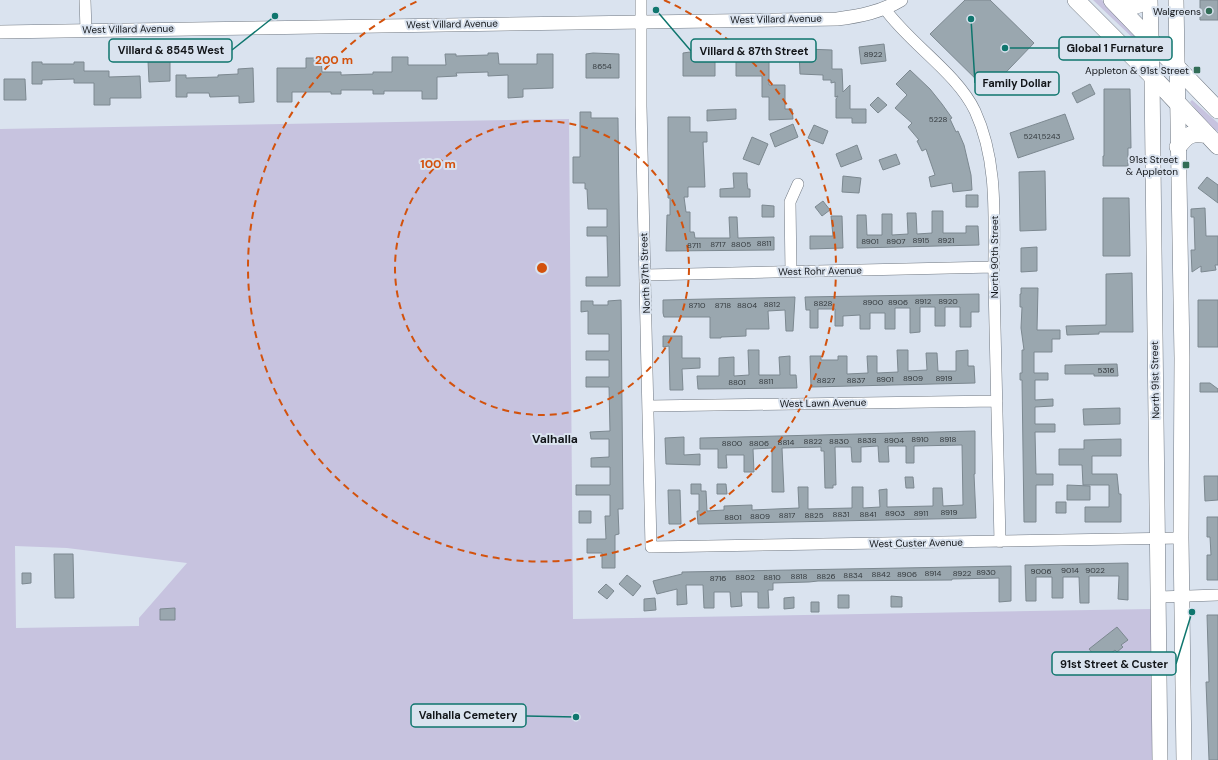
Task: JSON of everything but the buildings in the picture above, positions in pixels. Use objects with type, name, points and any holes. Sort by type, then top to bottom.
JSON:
[{"type":"main road","points":[[1076,0],[1152,76],[1213,141]]},
{"type":"main road","points":[[1113,0],[1121,4],[1133,6],[1139,5],[1145,0]]},
{"type":"main road","points":[[1113,0],[1218,110]]},
{"type":"main road","name":"North 91st Street","points":[[1150,0],[1160,760]]},
{"type":"main road","points":[[1176,0],[1182,358],[1184,760]]},
{"type":"main road","points":[[1178,147],[1187,136],[1193,134],[1213,141]]},
{"type":"street","points":[[85,0],[86,30]]},
{"type":"street","name":"North 87th Street","points":[[641,0],[641,106],[651,547]]},
{"type":"street","name":"West Villard Avenue","points":[[0,32],[836,19],[885,9],[901,0]]},
{"type":"street","name":"North 90th Street","points":[[885,9],[895,23],[966,96],[984,132],[992,173],[994,194],[994,267],[1000,542]]},
{"type":"street","points":[[791,272],[790,202],[798,184]]},
{"type":"street","name":"West Rohr Avenue","points":[[646,275],[994,267]]},
{"type":"street","name":"West Lawn Avenue","points":[[649,406],[997,401]]},
{"type":"street","name":"West Custer Avenue","points":[[651,547],[1182,538]]},
{"type":"street","points":[[1159,597],[1218,596]]},
{"type":"shaded area","points":[[1093,0],[1102,0],[1138,37],[1135,40]]},
{"type":"shaded area","points":[[1192,100],[1218,123],[1218,132],[1206,122],[1196,110],[1190,102]]},
{"type":"shaded area","points":[[569,119],[573,619],[1152,609],[1153,760],[0,760],[0,129]],"holes":[[[15,546],[67,548],[187,563],[139,618],[139,626],[16,628]]]},
{"type":"place","name":"Villard & 87th Street","points":[[656,10]]},
{"type":"place","name":"Walgreens","points":[[1209,11]]},
{"type":"place","name":"Villard & 8545 West","points":[[275,16]]},
{"type":"place","name":"Family Dollar","points":[[971,19]]},
{"type":"place","name":"Global 1 Furnature","points":[[1005,48]]},
{"type":"place","name":"Appleton & 91st Street","points":[[1197,70]]},
{"type":"place","name":"91st Street & Appleton","points":[[1186,165]]},
{"type":"place","name":"91st Street & Custer","points":[[1192,612]]},
{"type":"place","name":"Valhalla Cemetery","points":[[576,717]]},
{"type":"district","name":"Valhalla","points":[[555,439]]}]
